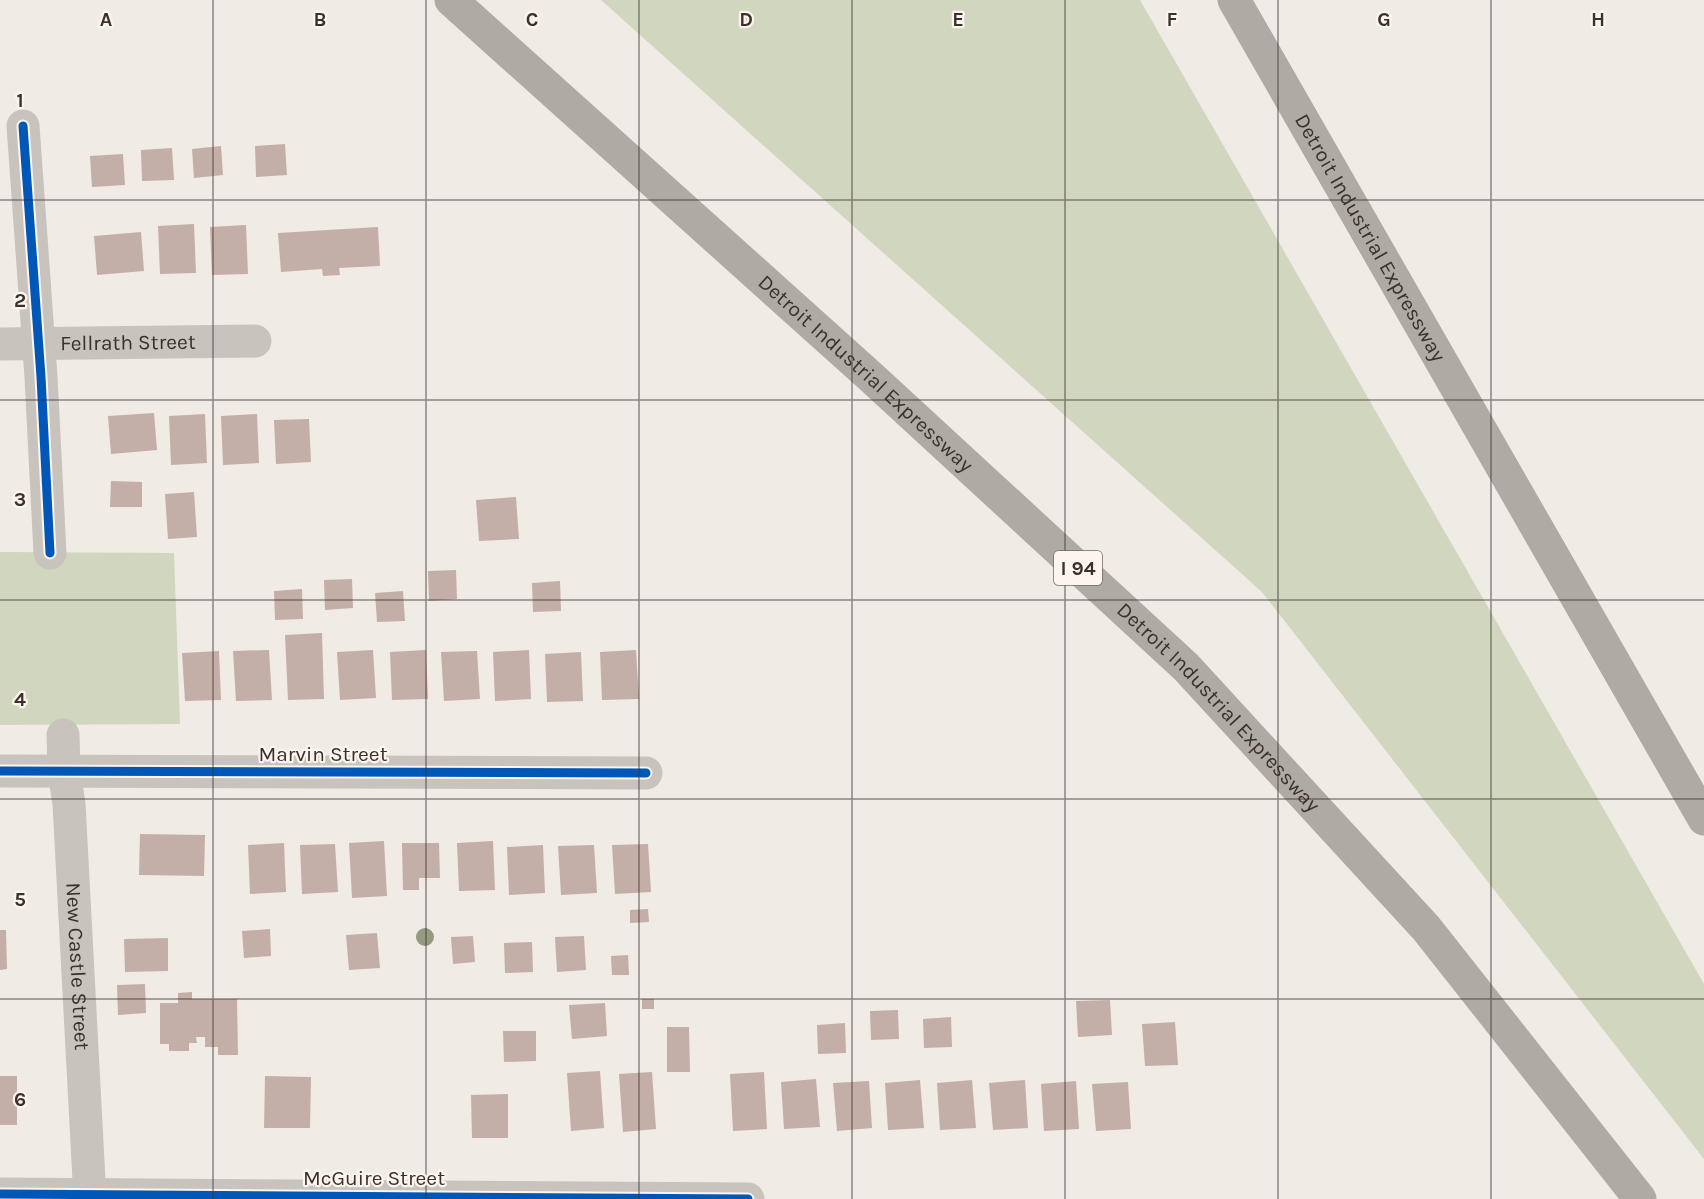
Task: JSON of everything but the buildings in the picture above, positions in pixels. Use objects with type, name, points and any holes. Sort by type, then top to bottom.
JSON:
[{"type":"highway","name":"Detroit Industrial Expressway","points":[[451,0],[872,378],[1186,667],[1426,928],[1641,1199]]},
{"type":"highway","name":"Detroit Industrial Expressway","points":[[1234,0],[1704,819]]},
{"type":"street","points":[[23,126],[39,343],[50,553]]},
{"type":"street","name":"Fellrath Street","points":[[0,344],[255,341]]},
{"type":"street","name":"New Castle Street","points":[[63,735],[64,771],[69,804],[90,1196]]},
{"type":"street","name":"Marvin Street","points":[[0,771],[646,773]]},
{"type":"street","name":"McGuire Street","points":[[0,1194],[748,1199]]},
{"type":"green space","points":[[601,0],[1140,0],[1704,984],[1704,1159],[1262,592]]},
{"type":"green space","points":[[0,552],[174,553],[180,724],[0,725]]},
{"type":"cycle path","points":[[23,126],[41,377],[50,553]]},
{"type":"cycle path","points":[[0,771],[646,773]]},
{"type":"cycle path","points":[[0,1194],[748,1199]]}]
